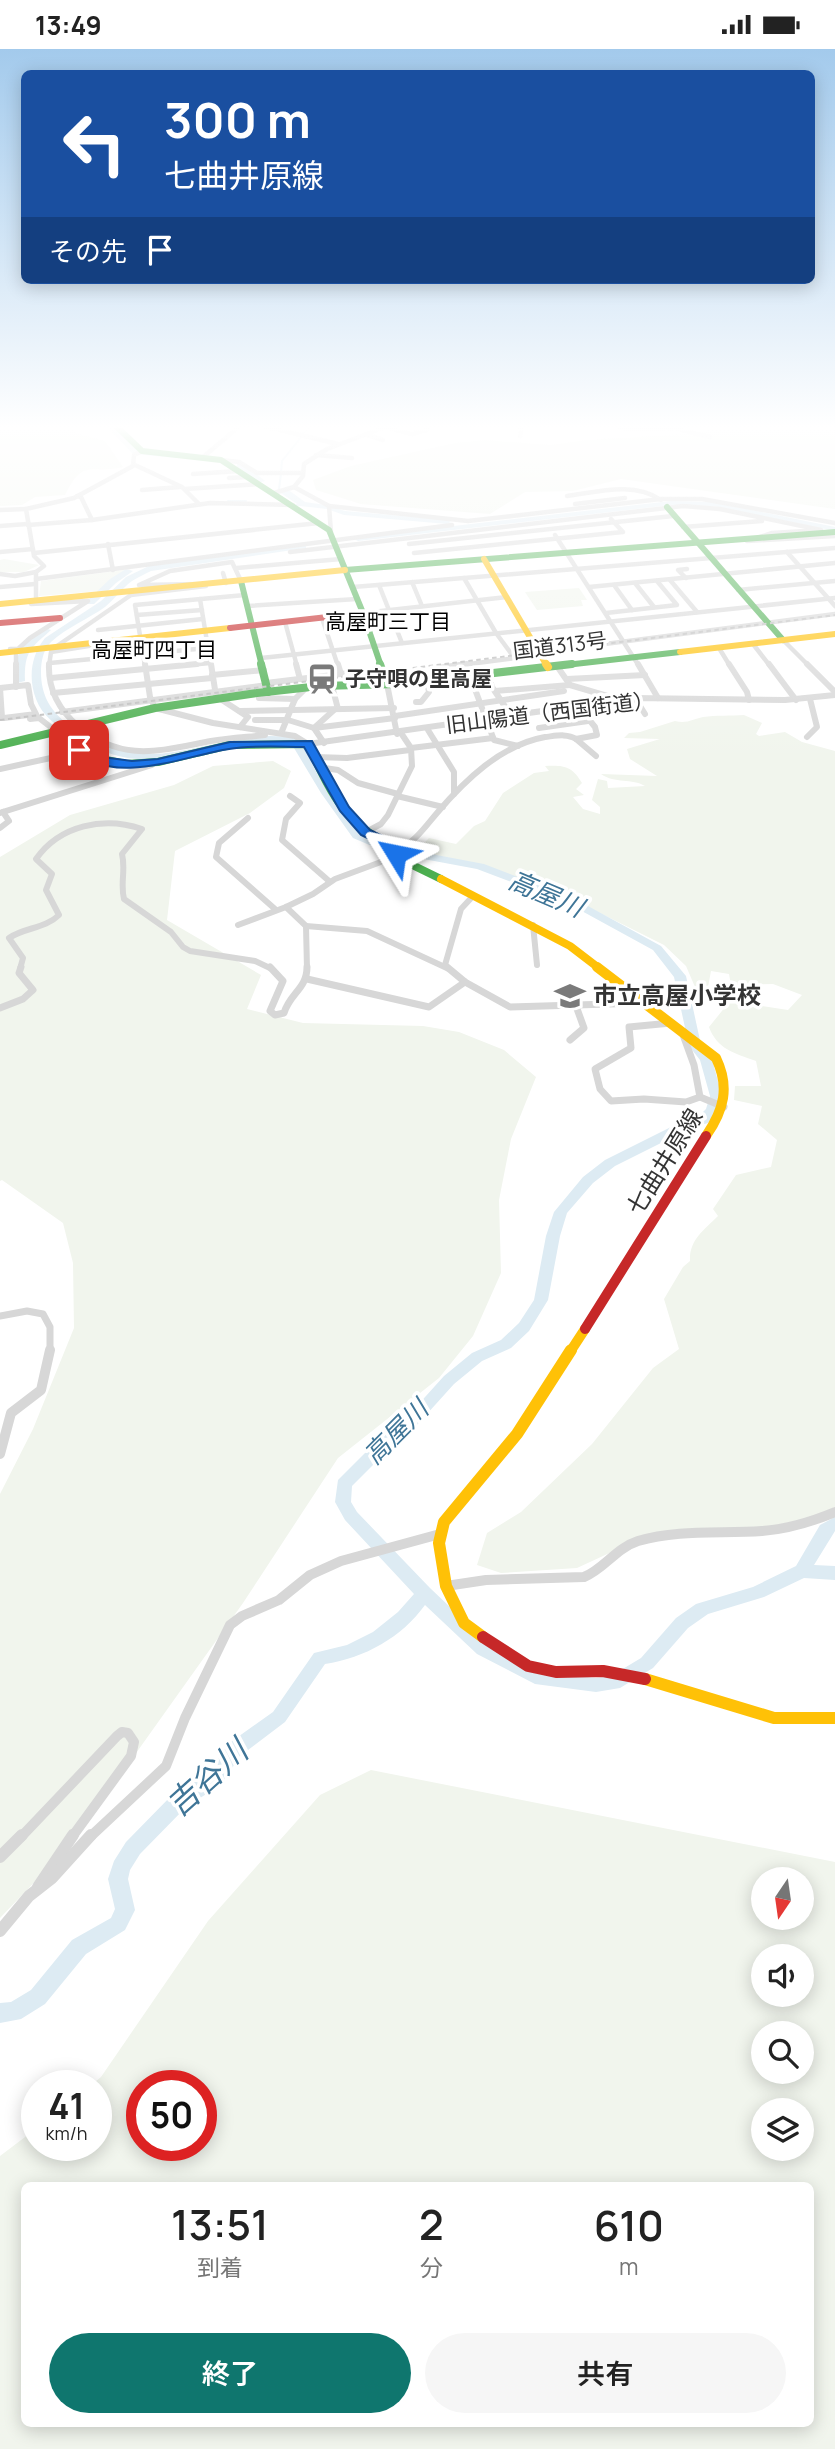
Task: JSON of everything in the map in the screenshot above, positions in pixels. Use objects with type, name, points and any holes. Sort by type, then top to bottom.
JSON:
[{"type":"main road","points":[[693,538],[783,640]]},
{"type":"main road","points":[[0,604],[207,584],[224,578],[242,581],[420,563],[769,538]]},
{"type":"main road","points":[[334,540],[387,684]]},
{"type":"main road","points":[[484,559],[541,654],[553,666]]},
{"type":"main road","points":[[242,581],[262,664],[265,689]]},
{"type":"main road","points":[[0,653],[363,613]]},
{"type":"main road","points":[[0,623],[60,618]]},
{"type":"main road","name":"国道313号","points":[[0,745],[77,727],[153,704],[304,683],[332,686],[427,681],[835,634]]},
{"type":"main road","points":[[58,732],[91,757],[126,764],[158,762],[230,745],[289,739],[307,744]]},
{"type":"main road","name":"七曲井原線","points":[[307,744],[344,809],[366,832],[397,853],[473,896],[570,946],[710,1051],[724,1069],[729,1086],[722,1106],[517,1434],[451,1511],[440,1534]]},
{"type":"main road","points":[[440,1534],[439,1543],[450,1602],[464,1623],[528,1666],[556,1672],[613,1672],[643,1678],[680,1687],[774,1718],[835,1718]]},
{"type":"street","points":[[0,574],[15,576],[36,572],[44,566],[33,551],[30,538]]},
{"type":"street","points":[[0,552],[187,538]]},
{"type":"street","points":[[0,587],[350,538]]},
{"type":"street","points":[[298,562],[292,552],[334,540],[379,538]]},
{"type":"street","points":[[402,538],[420,563]]},
{"type":"street","points":[[408,544],[472,538],[484,559]]},
{"type":"street","points":[[414,553],[568,538]]},
{"type":"street","points":[[557,539],[626,643],[658,698]]},
{"type":"street","points":[[108,544],[113,570]]},
{"type":"street","points":[[353,587],[835,548]]},
{"type":"street","points":[[787,552],[832,599],[835,606]]},
{"type":"street","points":[[237,568],[341,559]]},
{"type":"street","points":[[207,584],[192,582],[139,586],[151,577],[181,568],[232,562],[242,581]]},
{"type":"street","points":[[748,563],[755,571]]},
{"type":"street","points":[[589,587],[835,563]]},
{"type":"street","points":[[686,578],[678,570],[687,569]]},
{"type":"street","points":[[36,572],[36,600]]},
{"type":"street","points":[[464,578],[511,655],[541,654]]},
{"type":"street","points":[[670,580],[697,612]]},
{"type":"street","points":[[657,581],[677,605]]},
{"type":"street","points":[[738,590],[835,581]]},
{"type":"street","points":[[412,583],[422,606]]},
{"type":"street","points":[[635,583],[654,607]]},
{"type":"street","points":[[101,643],[57,646],[131,595],[192,589],[207,584]]},
{"type":"street","points":[[379,585],[401,643]]},
{"type":"street","points":[[614,585],[632,610]]},
{"type":"street","points":[[363,613],[507,597]]},
{"type":"street","points":[[122,603],[135,605],[200,599],[357,600]]},
{"type":"street","points":[[200,599],[216,695]]},
{"type":"street","points":[[53,693],[212,677],[294,655],[832,599]]},
{"type":"street","points":[[16,687],[17,651],[88,600],[36,604],[20,602]]},
{"type":"street","points":[[606,613],[690,604]]},
{"type":"street","points":[[135,605],[153,704]]},
{"type":"street","points":[[137,615],[202,610]]},
{"type":"street","points":[[444,679],[438,668],[835,617]]},
{"type":"street","points":[[322,618],[341,674]]},
{"type":"street","points":[[98,630],[203,619]]},
{"type":"street","points":[[627,620],[632,628]]},
{"type":"street","points":[[95,621],[101,643]]},
{"type":"street","points":[[285,622],[304,683]]},
{"type":"street","points":[[783,640],[835,693]]},
{"type":"street","points":[[101,643],[51,652],[50,663],[56,704],[77,727],[106,745],[143,753],[164,752],[207,742],[275,734]]},
{"type":"street","points":[[753,644],[796,700]]},
{"type":"street","points":[[719,648],[747,692],[749,700]]},
{"type":"street","points":[[50,663],[207,649]]},
{"type":"street","points":[[51,678],[209,663]]},
{"type":"street","points":[[185,665],[189,680]]},
{"type":"street","points":[[553,666],[568,682],[618,700],[628,711]]},
{"type":"street","points":[[282,731],[304,683],[341,674],[382,669]]},
{"type":"street","points":[[488,674],[495,691],[512,717]]},
{"type":"street","points":[[495,691],[645,675]]},
{"type":"street","points":[[470,676],[495,741],[518,746]]},
{"type":"street","points":[[416,702],[421,702],[429,692],[427,681]]},
{"type":"street","points":[[366,832],[381,824],[412,766],[411,749],[399,734],[387,684]]},
{"type":"street","points":[[33,717],[36,714],[27,685],[0,688],[1,719],[39,718],[58,732]]},
{"type":"street","points":[[332,686],[336,710]]},
{"type":"street","points":[[182,687],[184,695]]},
{"type":"street","points":[[265,689],[295,699]]},
{"type":"street","points":[[240,727],[252,719],[288,720],[314,728],[479,705],[544,691],[564,691]]},
{"type":"street","name":"旧山陽道（西国街道）","points":[[307,744],[428,730],[635,698],[734,704],[749,700],[810,699],[835,693]]},
{"type":"street","points":[[64,713],[153,704],[184,695],[216,695],[252,719],[282,731],[289,739]]},
{"type":"street","points":[[635,698],[645,714]]},
{"type":"street","points":[[807,737],[817,727],[810,699]]},
{"type":"street","points":[[153,704],[289,739]]},
{"type":"street","points":[[576,740],[598,734],[578,706]]},
{"type":"street","points":[[64,713],[115,708]]},
{"type":"street","points":[[240,711],[394,708]]},
{"type":"street","points":[[314,728],[336,710]]},
{"type":"street","points":[[527,714],[539,728],[542,738]]},
{"type":"street","points":[[539,728],[588,721]]},
{"type":"street","points":[[314,728],[324,743]]},
{"type":"street","points":[[428,730],[454,772],[454,794]]},
{"type":"street","points":[[238,925],[285,907],[313,894],[329,881],[397,853],[484,766],[518,746],[542,738],[570,735],[596,756]]},
{"type":"street","points":[[317,762],[493,737]]},
{"type":"street","points":[[0,769],[74,753],[91,757]]},
{"type":"street","points":[[0,828],[9,821],[1,812],[158,762]]},
{"type":"street","points":[[317,762],[338,770],[358,783],[443,807]]},
{"type":"street","points":[[290,796],[300,803],[286,819],[282,840],[329,881]]},
{"type":"street","points":[[248,818],[219,843],[216,857],[275,909]]},
{"type":"street","points":[[0,1008],[23,999],[33,990],[19,973],[23,958],[9,938],[21,931],[49,924],[59,915],[46,890],[51,870],[38,862],[38,856],[48,842],[66,831],[111,824],[131,824],[142,828],[122,854],[126,870],[121,886],[124,899],[171,932],[183,947],[190,951],[243,958],[274,968],[283,981],[271,1006],[271,1013],[284,1013],[290,996],[306,984],[306,926]]},
{"type":"street","points":[[445,965],[461,909],[473,896]]},
{"type":"street","points":[[285,907],[306,926],[367,931],[445,965],[465,982],[510,1007],[643,1003]]},
{"type":"street","points":[[533,925],[537,965]]},
{"type":"street","points":[[307,979],[429,1007],[465,982]]},
{"type":"street","points":[[570,1040],[584,1028],[576,1006]]},
{"type":"street","points":[[671,1023],[629,1027],[631,1048],[595,1069],[596,1082],[611,1101],[644,1099],[680,1102],[702,1098],[722,1106]]},
{"type":"street","points":[[689,1037],[702,1098]]},
{"type":"street","points":[[0,1316],[32,1311],[43,1314],[49,1319],[51,1338],[46,1383],[39,1393],[11,1413],[0,1454]]},
{"type":"street","points":[[446,1586],[486,1580],[584,1577],[592,1574],[612,1554],[637,1541],[700,1533],[792,1529],[816,1522],[835,1512]]},
{"type":"street","points":[[0,1931],[38,1887],[52,1878],[74,1851],[166,1766],[185,1718],[230,1625],[242,1616],[279,1600],[310,1575],[341,1561],[440,1534]]},
{"type":"street","points":[[0,1857],[117,1736],[122,1732],[128,1733],[134,1742],[131,1756],[61,1848],[38,1887]]},
{"type":"shaded area","points":[[0,560],[39,565],[24,572],[0,572]]},
{"type":"shaded area","points":[[131,569],[114,577],[101,591],[39,596],[41,581]]},
{"type":"shaded area","points":[[579,588],[587,600],[581,600],[583,606],[537,610],[525,592]]},
{"type":"shaded area","points":[[744,715],[762,723],[756,734],[759,736],[785,732],[802,742],[835,751],[835,1507],[812,1517],[750,1531],[655,1532],[577,1568],[501,1573],[477,1565],[487,1533],[521,1512],[592,1444],[653,1368],[679,1349],[664,1299],[683,1267],[690,1261],[695,1241],[718,1216],[713,1209],[736,1175],[771,1167],[777,1140],[758,1124],[762,1106],[734,1100],[735,1086],[761,1086],[756,1061],[734,1053],[722,1045],[709,1027],[730,1001],[788,1010],[802,995],[773,984],[731,985],[729,974],[711,971],[708,987],[695,987],[686,966],[664,945],[558,892],[474,863],[416,851],[429,838],[456,844],[474,826],[485,821],[503,793],[534,773],[549,771],[545,766],[562,766],[575,773],[582,783],[576,789],[584,795],[573,797],[583,809],[600,814],[600,807],[592,800],[598,779],[607,781],[608,788],[645,786],[601,774],[657,776],[630,759],[627,749],[660,739],[624,738],[629,733],[675,721],[686,722],[708,716]]},
{"type":"shaded area","points":[[273,761],[291,771],[284,788],[250,813],[175,851],[167,920],[261,975],[247,1009],[303,1023],[423,1026],[459,1032],[504,1050],[536,1077],[511,1139],[499,1200],[501,1273],[473,1336],[439,1378],[338,1458],[243,1603],[72,1843],[0,1918],[0,1494],[33,1429],[74,1328],[73,1263],[63,1223],[0,1181],[0,857],[70,815],[174,785],[213,766]]},
{"type":"shaded area","points":[[371,1770],[835,1862],[835,2449],[0,2449],[0,2156],[21,2140],[21,2161],[112,2161],[112,2070],[106,2070],[208,1921],[320,1795]]},
{"type":"waterway","name":"高屋川","points":[[358,539],[367,538]]},
{"type":"waterway","name":"高屋川","points":[[303,546],[149,569],[129,579],[104,603],[44,645],[38,657],[36,671],[38,691],[43,704],[60,723],[96,745],[117,753],[137,756],[174,754],[255,740],[295,741],[326,793],[357,836],[386,849],[480,866],[573,902],[657,948],[680,976],[695,1046],[706,1059],[716,1096],[712,1110],[703,1120],[686,1125],[610,1163],[588,1180],[561,1212],[553,1236],[541,1300],[524,1327],[506,1344],[477,1357],[449,1380],[412,1421],[344,1484],[343,1502],[351,1516],[424,1593]]},
{"type":"waterway","points":[[91,602],[113,581],[129,571]]},
{"type":"waterway","points":[[20,681],[20,663],[25,650],[47,630]]},
{"type":"waterway","points":[[802,1571],[826,1529],[835,1523]]},
{"type":"waterway","name":"高屋川","points":[[424,1593],[483,1649],[541,1679],[596,1685],[614,1683],[647,1663],[682,1623],[702,1609],[758,1592],[802,1571]]},
{"type":"waterway","name":"高屋川","points":[[802,1571],[835,1573]]},
{"type":"waterway","name":"吉谷川","points":[[0,2013],[14,2012],[38,1997],[79,1947],[118,1924],[125,1910],[118,1879],[121,1867],[133,1848],[180,1800],[215,1779],[234,1750],[279,1717],[320,1658],[350,1651],[379,1637],[404,1617],[424,1593]]},
{"type":"railway","points":[[0,720],[835,615]]},
{"type":"traffic: fast","points":[[332,538],[363,613],[387,684]]},
{"type":"traffic: fast","points":[[694,538],[783,640]]},
{"type":"traffic: fast","points":[[345,570],[758,538]]},
{"type":"traffic: fast","points":[[241,581],[268,692]]},
{"type":"traffic: fast","points":[[0,745],[155,708],[257,693],[320,686],[398,684],[680,652]]},
{"type":"traffic: fast","points":[[57,732],[91,757],[126,764],[158,762],[230,745],[308,744],[330,789],[353,821],[370,835],[396,848],[397,856],[402,860],[441,879]]},
{"type":"traffic: slow","points":[[484,559],[548,667]]},
{"type":"traffic: slow","points":[[0,604],[345,570]]},
{"type":"traffic: slow","points":[[0,653],[230,628]]},
{"type":"traffic: slow","points":[[680,652],[835,634]]},
{"type":"traffic: slow","points":[[441,879],[570,946],[716,1058],[724,1079],[724,1098],[718,1117],[706,1136]]},
{"type":"traffic: slow","points":[[483,1637],[464,1623],[446,1586],[439,1543],[444,1522],[517,1434],[585,1329]]},
{"type":"traffic: slow","points":[[645,1679],[774,1718],[835,1718]]},
{"type":"traffic: jam","points":[[230,628],[363,613]]},
{"type":"traffic: jam","points":[[0,623],[60,618]]},
{"type":"traffic: jam","points":[[585,1329],[706,1136]]},
{"type":"traffic: jam","points":[[483,1637],[528,1666],[556,1672],[603,1671],[645,1679]]},
{"type":"place","name":"子守唄の里高屋","points":[[322,679]]},
{"type":"place","name":"市立高屋小学校","points":[[570,996]]},
{"type":"district","name":"高屋町三丁目","points":[[388,622]]},
{"type":"district","name":"高屋町四丁目","points":[[154,650]]},
{"type":"route","points":[[79,750],[91,757],[132,765],[158,762],[230,745],[308,744],[318,767],[344,809],[370,836],[396,848],[396,854]]}]
